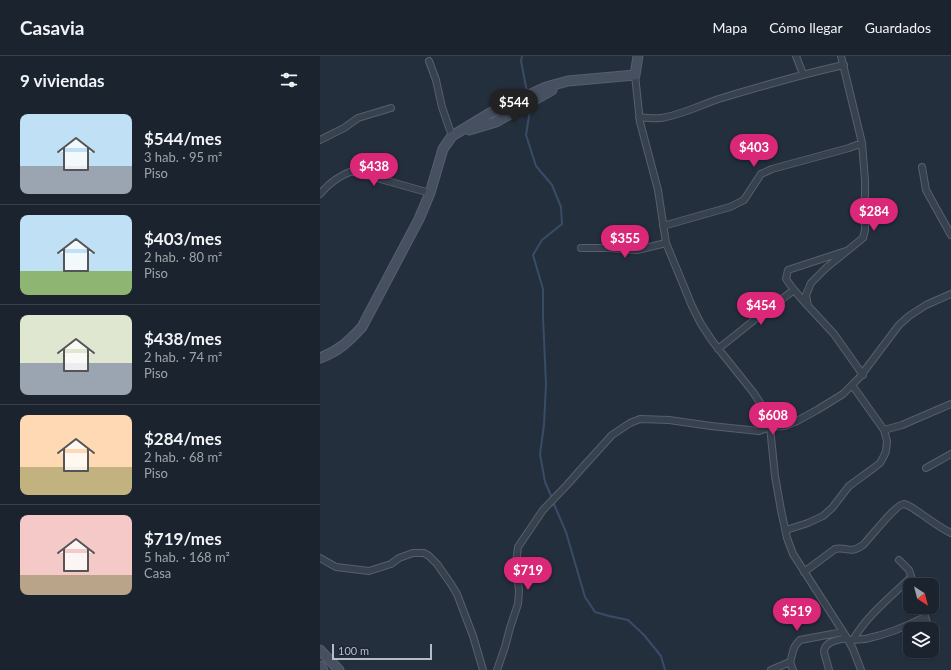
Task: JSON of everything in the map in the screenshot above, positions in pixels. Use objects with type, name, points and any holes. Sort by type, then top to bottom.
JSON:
[{"type":"street","points":[[638,56],[635,75],[639,118],[658,190],[666,243],[701,324],[766,412],[770,428],[775,476],[787,538],[793,554],[804,572],[843,632],[850,639],[861,670]]},
{"type":"street","points":[[796,56],[803,74]]},
{"type":"street","points":[[808,306],[806,295],[811,283],[826,268],[863,238],[865,230],[865,180],[862,143],[841,56]]},
{"type":"street","points":[[430,61],[442,107],[452,136]]},
{"type":"street","points":[[639,118],[661,118],[803,74],[844,65]]},
{"type":"street","points":[[320,358],[330,354],[348,342],[362,327],[419,219],[430,193],[443,149],[452,136],[490,113],[520,103],[568,81],[635,75]]},
{"type":"street","points":[[452,136],[496,122],[520,103]]},
{"type":"street","points":[[320,140],[344,128],[358,118],[391,108]]},
{"type":"street","points":[[663,226],[730,207],[744,200],[760,174],[772,169],[862,143]]},
{"type":"street","points":[[922,167],[926,190],[951,235]]},
{"type":"street","points":[[320,194],[328,185],[341,176],[352,171],[430,193]]},
{"type":"street","points":[[581,248],[637,250],[666,243]]},
{"type":"street","points":[[849,250],[788,270],[786,279],[794,290],[834,334],[862,374]]},
{"type":"street","points":[[718,349],[794,290]]},
{"type":"street","points":[[498,670],[518,604],[519,591],[516,564],[518,547],[543,510],[612,435],[630,423],[640,419],[670,420],[759,431],[785,426],[817,410],[843,394],[862,374],[899,325],[909,316],[926,305],[951,294]]},
{"type":"street","points":[[786,530],[808,523],[823,516],[832,508],[850,486],[880,463],[884,456],[887,441],[884,430],[852,385]]},
{"type":"street","points":[[884,430],[902,425],[951,404]]},
{"type":"street","points":[[926,468],[951,454]]},
{"type":"street","points":[[804,572],[835,549],[840,548],[851,550],[860,547],[892,512],[902,504],[912,508],[951,533]]},
{"type":"street","points":[[320,558],[336,567],[369,571],[391,564],[399,558],[413,553],[424,553],[430,556],[443,572],[456,594],[473,636],[483,670]]},
{"type":"street","points":[[899,560],[909,570],[911,578]]},
{"type":"street","points":[[850,639],[867,620],[903,586]]},
{"type":"street","points":[[924,614],[927,622]]},
{"type":"street","points":[[829,670],[824,652],[825,646],[830,643],[850,639],[868,639],[911,624],[925,617]]},
{"type":"street","points":[[793,670],[790,662],[792,653],[795,645],[800,640],[843,632]]},
{"type":"street","points":[[320,650],[339,670]]},
{"type":"street","points":[[772,670],[790,662]]},
{"type":"street","points":[[320,666],[324,670]]},
{"type":"waterway","points":[[522,56],[521,61],[527,92]]},
{"type":"waterway","points":[[529,106],[530,110],[526,135],[536,166],[552,185],[561,207],[562,224],[542,240],[533,255],[543,289],[546,384],[544,425],[540,454],[545,482],[552,498]]},
{"type":"waterway","points":[[553,502],[566,532],[585,597],[595,612],[628,620],[644,635],[661,656],[665,670]]}]
